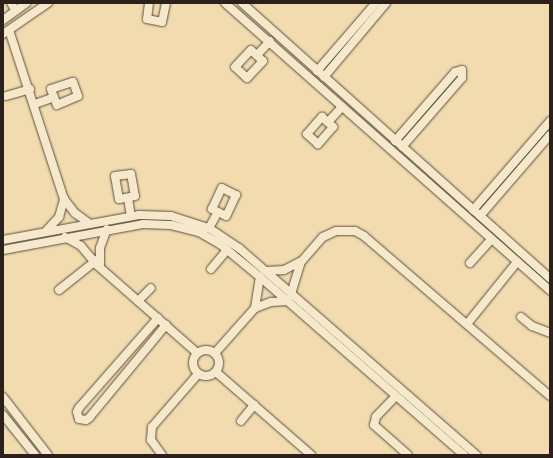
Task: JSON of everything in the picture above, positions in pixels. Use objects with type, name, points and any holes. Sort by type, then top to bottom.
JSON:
[{"type":"street","points":[[11,3],[16,10]]},
{"type":"street","points":[[3,20],[26,3]]},
{"type":"street","points":[[48,3],[6,32],[30,89],[64,199],[75,213],[89,223]]},
{"type":"street","points":[[149,3],[147,19],[162,22],[166,3]]},
{"type":"street","points":[[225,3],[270,41],[440,195],[550,291]]},
{"type":"street","points":[[317,71],[376,3]]},
{"type":"street","points":[[324,77],[361,35],[386,3]]},
{"type":"street","points":[[246,4],[317,71],[550,278]]},
{"type":"street","points":[[354,28],[361,35]]},
{"type":"street","points":[[257,55],[270,41]]},
{"type":"street","points":[[395,141],[457,70],[462,70],[462,78],[402,147]]},
{"type":"street","points":[[6,96],[30,89]]},
{"type":"street","points":[[434,96],[441,102]]},
{"type":"street","points":[[35,104],[54,97]]},
{"type":"street","points":[[328,122],[342,107]]},
{"type":"street","points":[[473,210],[550,121]]},
{"type":"street","points":[[480,216],[550,136]]},
{"type":"street","points":[[530,144],[538,150]]},
{"type":"street","points":[[440,195],[447,187]]},
{"type":"street","points":[[128,198],[131,216]]},
{"type":"street","points":[[47,230],[60,217],[64,199]]},
{"type":"street","points":[[209,228],[218,212]]},
{"type":"street","points":[[3,240],[47,230],[131,216],[171,216],[209,228],[233,243],[263,274],[396,396],[464,455]]},
{"type":"street","points":[[3,250],[107,229],[143,224],[171,225],[199,232],[263,274],[284,270],[301,262],[327,235],[341,230],[355,231],[364,236],[550,396]]},
{"type":"street","points":[[59,290],[97,261],[107,229]]},
{"type":"street","points":[[65,237],[81,246],[97,261],[102,268],[197,353]]},
{"type":"street","points":[[470,263],[491,240]]},
{"type":"street","points":[[211,269],[227,250]]},
{"type":"street","points":[[290,298],[301,262]]},
{"type":"street","points":[[467,324],[518,262]]},
{"type":"street","points":[[255,308],[263,274]]},
{"type":"street","points":[[138,301],[151,288]]},
{"type":"street","points":[[215,353],[255,308],[271,302],[290,298]]},
{"type":"street","points":[[309,315],[476,455]]},
{"type":"street","points":[[522,317],[532,326],[550,333]]},
{"type":"street","points":[[158,318],[80,408],[77,412],[79,418],[82,420],[89,418],[166,325]]},
{"type":"street","points":[[206,349],[215,353],[219,362],[216,372],[207,376],[198,374],[192,365],[197,353],[206,349]]},
{"type":"street","points":[[216,372],[311,455]]},
{"type":"street","points":[[162,455],[151,440],[152,427],[198,374]]},
{"type":"street","points":[[396,396],[376,417],[374,426],[408,455]]},
{"type":"street","points":[[3,397],[48,455]]},
{"type":"street","points":[[241,421],[254,405]]},
{"type":"street","points":[[3,415],[35,455]]}]
